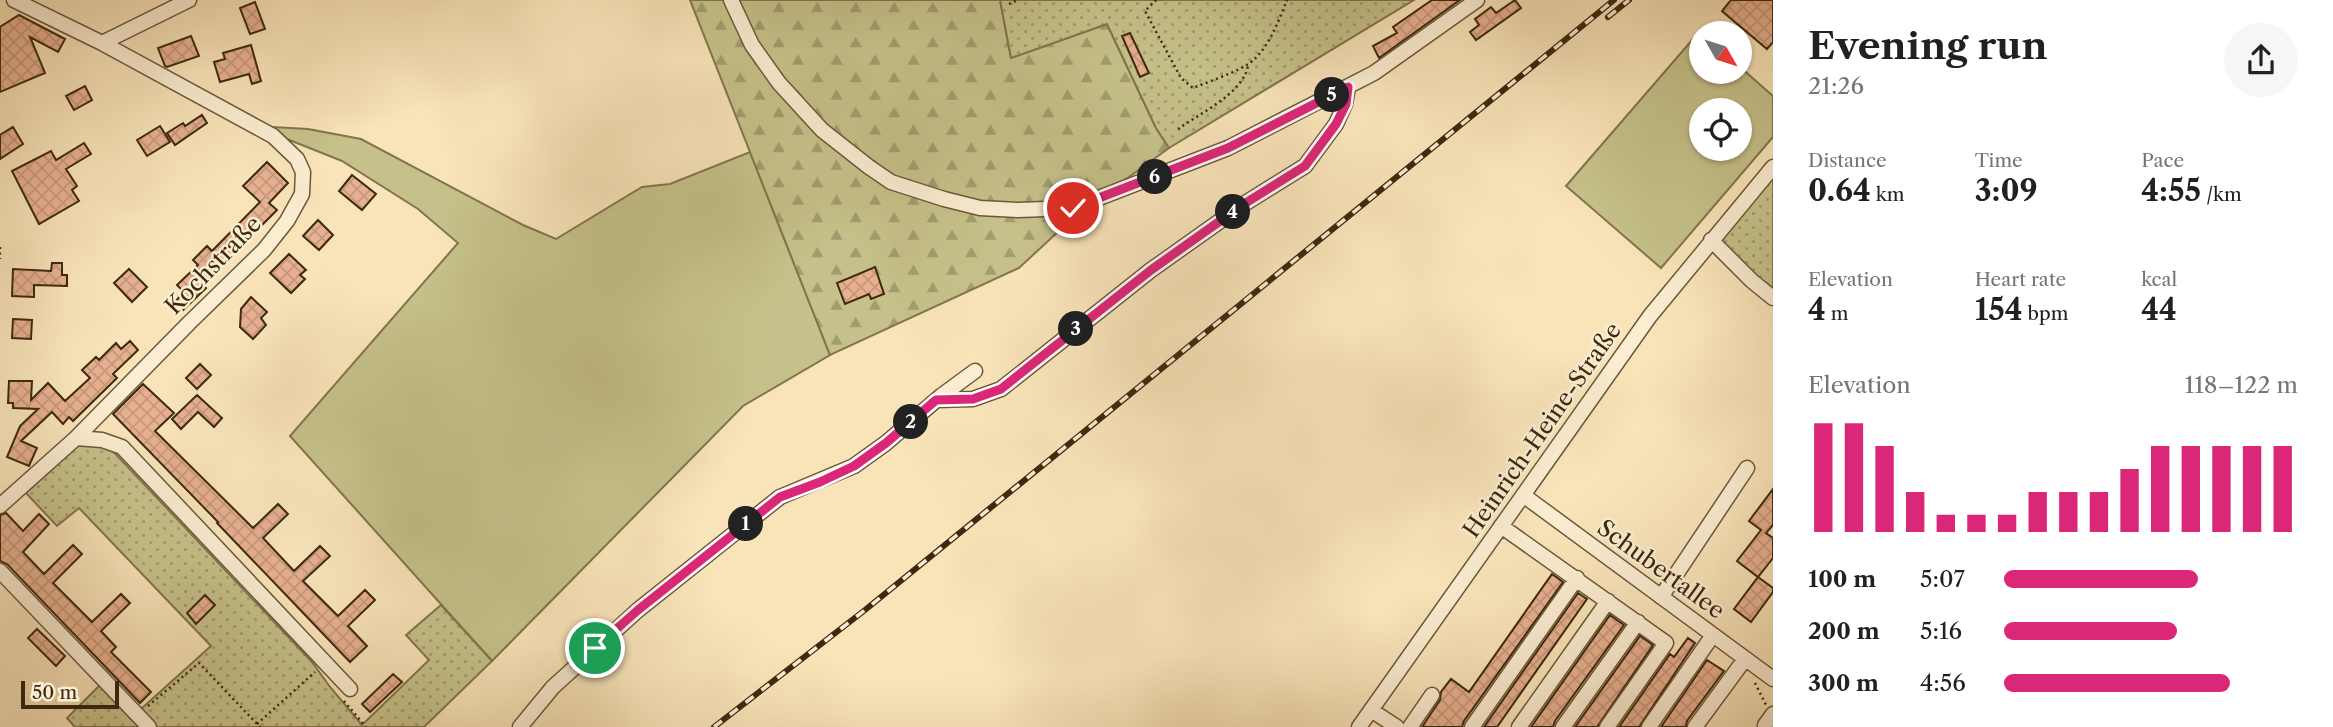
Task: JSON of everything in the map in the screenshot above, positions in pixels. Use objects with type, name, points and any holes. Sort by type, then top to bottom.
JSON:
[{"type":"street","name":"Kochstraße","points":[[0,506],[76,438],[179,332],[264,250],[287,221],[302,194],[303,172],[298,159],[273,136],[102,43],[14,0]]},
{"type":"street","points":[[102,43],[189,0]]},
{"type":"street","points":[[731,0],[752,46],[779,83],[822,130],[860,161],[891,182],[944,199],[980,208],[1018,210],[1073,208],[1228,148],[1374,73],[1477,0]]},
{"type":"street","points":[[936,400],[973,399],[1001,389],[1151,270],[1244,204],[1305,166],[1336,124],[1346,104],[1348,87]]},
{"type":"street","name":"Heinrich-Heine-Straße","points":[[1359,727],[1650,316],[1773,167]]},
{"type":"street","points":[[1711,240],[1773,298]]},
{"type":"street","points":[[520,727],[552,687],[638,610],[780,497],[854,466],[975,371]]},
{"type":"street","points":[[76,438],[102,440],[122,447],[325,663],[346,694]]},
{"type":"street","points":[[1661,597],[1747,468]]},
{"type":"street","name":"Schubertallee","points":[[1523,495],[1773,679]]},
{"type":"street","points":[[1501,526],[1666,643],[1607,727]]},
{"type":"street","points":[[0,571],[149,727]]},
{"type":"street","points":[[1472,727],[1577,578]]},
{"type":"street","points":[[1518,727],[1608,601]]},
{"type":"street","points":[[1563,727],[1637,622]]},
{"type":"street","points":[[1649,727],[1713,635]]},
{"type":"street","points":[[1695,727],[1745,659]]},
{"type":"street","points":[[1410,727],[1433,695]]},
{"type":"street","points":[[1371,710],[1397,727]]},
{"type":"path","points":[[1009,5],[1018,0]]},
{"type":"path","points":[[1156,0],[1145,11],[1181,78],[1193,89],[1248,65],[1273,31],[1287,0]]},
{"type":"path","points":[[1178,128],[1235,89],[1247,74],[1248,65]]},
{"type":"path","points":[[0,247],[0,259]]},
{"type":"path","points":[[135,711],[199,663],[258,726],[325,663]]},
{"type":"path","points":[[346,694],[366,727]]},
{"type":"green space","points":[[690,0],[1000,0],[1011,58],[1107,24],[1156,128],[1169,148],[1075,216],[1019,268],[830,355]]},
{"type":"green space","points":[[1000,0],[1414,0],[1169,148],[1156,128],[1107,24],[1011,58]]},
{"type":"green space","points":[[1689,44],[1689,84],[1752,84],[1752,78],[1773,96],[1773,137],[1661,268],[1566,186]]},
{"type":"green space","points":[[242,121],[361,139],[523,225],[556,239],[642,187],[670,184],[750,152],[830,355],[743,406],[492,661],[290,436],[458,243],[418,209],[342,161]]},
{"type":"green space","points":[[1773,167],[1773,298],[1711,240]]},
{"type":"green space","points":[[79,444],[107,445],[312,662],[362,725],[429,660],[406,635],[441,605],[492,661],[424,727],[75,727],[67,718],[100,685],[131,718],[211,646],[79,508],[57,526],[26,493]]},
{"type":"building","points":[[1432,0],[1460,0],[1379,58],[1373,46],[1397,33],[1393,27]]},
{"type":"building","points":[[1515,0],[1521,8],[1476,40],[1470,32],[1479,25],[1475,19],[1491,7],[1496,13]]},
{"type":"building","points":[[1731,0],[1773,0],[1773,42],[1767,49],[1752,36],[1752,21],[1734,21],[1722,11]]},
{"type":"building","points":[[255,2],[265,29],[250,34],[240,8]]},
{"type":"building","points":[[19,15],[65,39],[58,52],[30,37],[45,73],[0,92],[0,27]]},
{"type":"building","points":[[1130,33],[1149,73],[1140,77],[1122,36]]},
{"type":"building","points":[[191,36],[199,56],[165,66],[158,48]]},
{"type":"building","points":[[251,45],[261,81],[252,84],[249,74],[220,82],[214,62],[225,59],[223,53]]},
{"type":"building","points":[[85,86],[92,100],[74,110],[66,96]]},
{"type":"building","points":[[202,115],[207,123],[175,145],[167,133]]},
{"type":"building","points":[[160,126],[170,142],[147,156],[137,140]]},
{"type":"building","points":[[13,127],[23,144],[0,159],[0,135]]},
{"type":"building","points":[[84,143],[91,154],[66,169],[77,186],[72,190],[79,201],[39,224],[12,171],[51,151],[56,160]]},
{"type":"building","points":[[267,162],[288,183],[269,203],[277,210],[183,310],[175,302],[184,292],[177,285],[198,265],[193,260],[207,246],[212,251],[260,202],[243,186]]},
{"type":"building","points":[[352,175],[376,194],[362,210],[339,191]]},
{"type":"building","points":[[318,220],[333,235],[319,250],[303,236]]},
{"type":"building","points":[[289,254],[306,270],[300,275],[305,279],[291,293],[270,273]]},
{"type":"building","points":[[52,263],[62,263],[62,275],[67,275],[67,286],[34,285],[34,297],[12,296],[13,269],[51,271]]},
{"type":"building","points":[[875,267],[884,294],[871,299],[869,294],[845,304],[837,283]]},
{"type":"building","points":[[129,269],[147,287],[132,302],[114,283]]},
{"type":"building","points":[[251,297],[267,312],[261,318],[266,325],[253,339],[240,327],[241,309]]},
{"type":"building","points":[[13,319],[32,320],[31,339],[12,338]]},
{"type":"building","points":[[130,341],[138,350],[113,374],[117,378],[73,421],[69,417],[63,424],[52,412],[21,441],[37,448],[29,466],[7,457],[20,426],[38,409],[13,408],[13,403],[8,403],[9,381],[32,381],[31,400],[48,383],[65,401],[90,378],[82,370],[96,357],[99,360],[116,343],[121,349]]},
{"type":"building","points":[[200,364],[211,375],[197,389],[186,378]]},
{"type":"building","points":[[143,384],[174,413],[155,431],[253,528],[278,504],[288,514],[263,538],[294,571],[320,546],[330,556],[303,581],[338,616],[365,590],[375,600],[348,626],[367,646],[350,662],[113,414]]},
{"type":"building","points":[[197,395],[222,418],[214,427],[198,412],[181,429],[172,419]]},
{"type":"building","points":[[1773,489],[1773,525],[1766,533],[1773,538],[1773,558],[1758,577],[1737,561],[1761,530],[1749,521]]},
{"type":"building","points":[[6,513],[23,531],[39,514],[49,524],[23,552],[44,574],[73,545],[82,554],[53,583],[92,622],[121,594],[130,603],[101,631],[116,647],[111,652],[151,692],[140,703],[7,564],[0,561],[0,515]]},
{"type":"building","points":[[1552,574],[1563,582],[1462,727],[1422,727],[1451,679],[1469,692]]},
{"type":"building","points":[[1758,577],[1773,588],[1773,592],[1751,622],[1734,609]]},
{"type":"building","points":[[1578,593],[1587,599],[1497,727],[1484,727]]},
{"type":"building","points":[[205,595],[215,605],[196,624],[187,613]]},
{"type":"building","points":[[1610,615],[1624,625],[1553,727],[1531,727]]},
{"type":"building","points":[[37,629],[65,656],[56,666],[28,638]]},
{"type":"building","points":[[1640,636],[1653,645],[1597,727],[1575,727]]},
{"type":"building","points":[[1688,638],[1695,643],[1639,727],[1619,727],[1670,654],[1674,657]]},
{"type":"building","points":[[1707,660],[1724,671],[1687,721],[1686,727],[1661,727]]},
{"type":"building","points":[[393,674],[402,682],[370,712],[362,704]]},
{"type":"railway","points":[[714,727],[865,610],[1614,0]]},
{"type":"railway","points":[[1608,17],[1629,0]]},
{"type":"route","points":[[595,648],[638,610],[780,497],[854,466],[886,443],[936,400],[973,399],[1001,389],[1151,270],[1244,204],[1305,166],[1336,124],[1346,104],[1348,87],[1228,148],[1073,208]]}]
